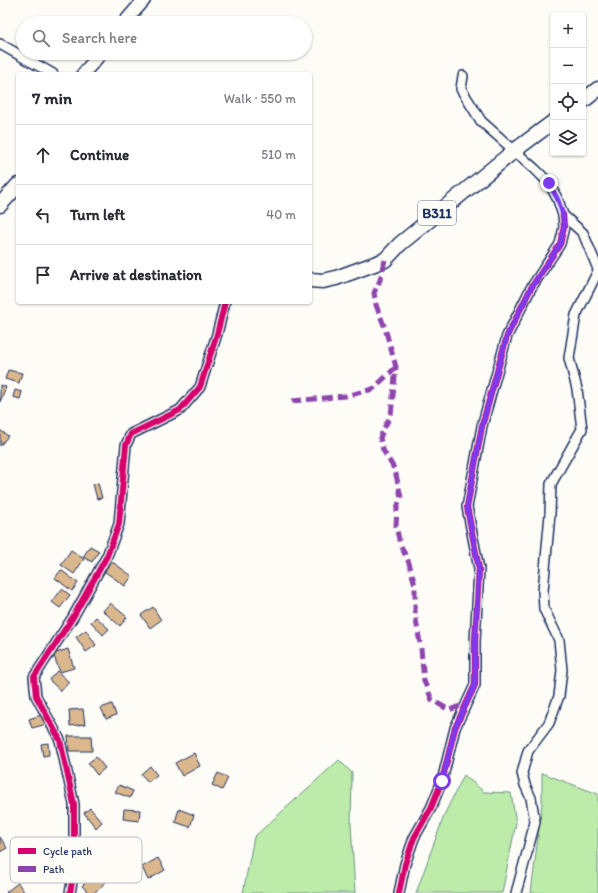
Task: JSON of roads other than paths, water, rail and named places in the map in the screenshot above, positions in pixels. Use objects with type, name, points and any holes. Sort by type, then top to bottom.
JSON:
[{"type":"main road","points":[[586,99],[598,89]]},
{"type":"main road","name":"B311","points":[[312,280],[323,281],[336,278],[385,260],[400,244],[514,150],[550,124]]},
{"type":"main road","points":[[0,205],[16,187]]},
{"type":"street","points":[[130,16],[144,0]]},
{"type":"street","points":[[0,44],[16,53]]},
{"type":"street","points":[[28,60],[49,72]]},
{"type":"street","points":[[85,72],[95,60]]},
{"type":"street","points":[[399,893],[405,864],[414,838],[431,808],[442,781],[455,728],[475,685],[475,641],[479,569],[467,507],[482,426],[507,336],[531,288],[560,244],[564,227],[563,215],[558,200],[549,183],[481,122],[461,89],[463,76]]},
{"type":"street","points":[[516,893],[535,822],[531,798],[524,785],[522,773],[528,751],[549,723],[559,696],[562,670],[559,640],[544,609],[543,591],[550,514],[551,484],[582,429],[577,389],[569,358],[576,315],[598,270],[583,233],[563,215]]},
{"type":"street","points":[[74,837],[74,804],[60,740],[36,696],[34,677],[73,617],[107,556],[119,524],[126,445],[131,434],[180,410],[200,387],[217,334],[224,304]]},
{"type":"street","points":[[70,893],[72,883]]}]
